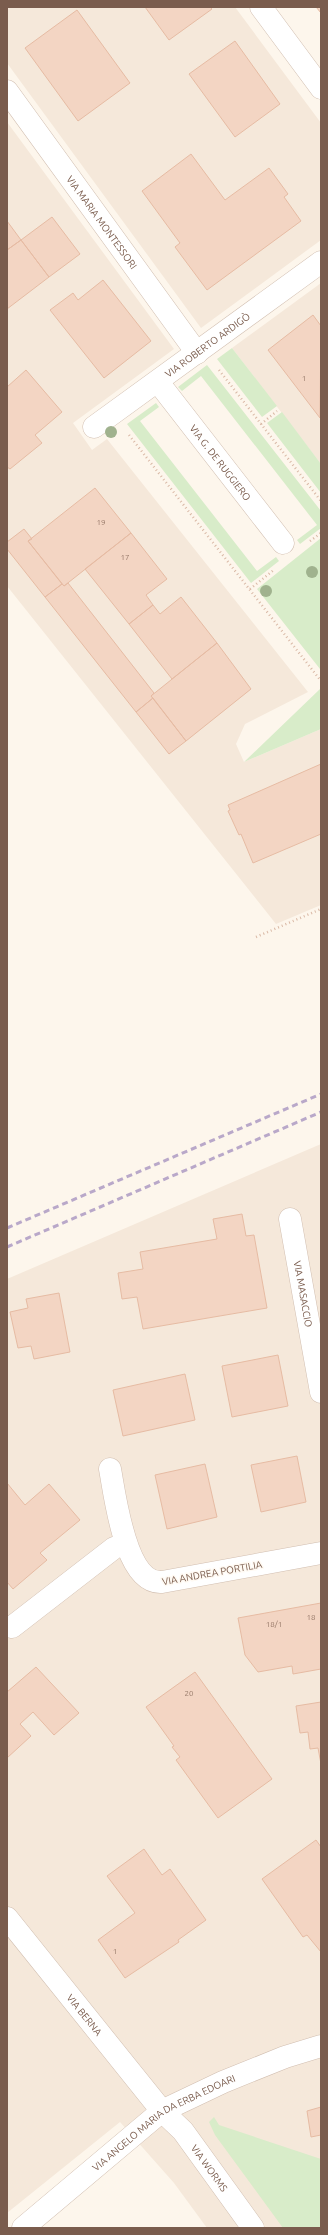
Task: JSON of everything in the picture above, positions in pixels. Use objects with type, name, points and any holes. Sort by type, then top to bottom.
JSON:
[{"type":"street","points":[[261,7],[321,88]]},
{"type":"street","name":"VIA MARIA MONTESSORI","points":[[7,91],[200,351]]},
{"type":"street","name":"VIA ROBERTO ARDIGÒ","points":[[94,428],[321,262]]},
{"type":"street","name":"VIA G. DE RUGGIERO","points":[[158,382],[284,544]]},
{"type":"street","name":"VIA MASACCIO","points":[[290,1219],[321,1392]]},
{"type":"street","name":"VIA ANDREA PORTILIA","points":[[110,1469],[125,1544],[132,1558],[146,1575],[158,1582],[321,1554]]},
{"type":"street","points":[[12,1627],[114,1548],[125,1544]]},
{"type":"street","name":"VIA BERNA","points":[[7,1918],[162,2110]]},
{"type":"street","name":"VIA ANGELO MARIA DA ERBA EDOARI","points":[[23,2228],[162,2110],[230,2079],[285,2057],[321,2046]]},
{"type":"street","name":"VIA WORMS","points":[[162,2110],[183,2131],[253,2228]]},
{"type":"path","points":[[200,351],[261,424],[321,501]]},
{"type":"path","points":[[261,424],[277,411]]},
{"type":"path","points":[[113,414],[321,681]]},
{"type":"path","points":[[256,938],[321,909]]},
{"type":"shaded area","points":[[7,7],[235,7],[321,123],[321,240],[201,328],[7,63]]},
{"type":"shaded area","points":[[7,122],[174,349],[73,423],[92,450],[107,439],[308,692],[245,724],[236,744],[244,762],[321,729],[321,905],[276,924],[7,586]]},
{"type":"shaded area","points":[[321,283],[321,464],[232,348]]},
{"type":"shaded area","points":[[321,1144],[321,2228],[207,2228],[174,2183],[120,2122],[7,2213],[7,1279]]},
{"type":"green space","points":[[232,348],[277,406],[262,417],[217,359]]},
{"type":"green space","points":[[207,365],[321,511],[321,528],[300,544],[297,540],[317,525],[201,376],[182,391],[178,387]]},
{"type":"green space","points":[[156,403],[159,407],[140,421],[257,571],[276,557],[279,561],[251,583],[127,424]]},
{"type":"green space","points":[[282,412],[321,464],[321,493],[267,423]]},
{"type":"green space","points":[[321,538],[321,656],[320,669],[257,589]]},
{"type":"green space","points":[[321,688],[321,729],[244,762],[320,689]]},
{"type":"green space","points":[[214,2117],[219,2125],[321,2159],[321,2228],[283,2228],[215,2135],[209,2122]]},
{"type":"building","points":[[145,7],[210,7],[212,9],[169,40]]},
{"type":"building","points":[[316,7],[321,7],[321,13]]},
{"type":"building","points":[[77,10],[130,83],[78,121],[25,48]]},
{"type":"building","points":[[235,41],[280,104],[235,137],[189,74]]},
{"type":"building","points":[[191,154],[225,200],[269,168],[288,194],[284,197],[301,221],[207,290],[175,247],[180,243],[142,191]]},
{"type":"building","points":[[52,217],[80,254],[49,277],[21,240]]},
{"type":"building","points":[[7,221],[21,240],[7,250]]},
{"type":"building","points":[[21,240],[49,277],[7,309],[7,250]]},
{"type":"building","points":[[103,280],[151,341],[104,378],[50,310],[73,293],[78,300]]},
{"type":"building","points":[[313,315],[321,326],[320,418],[268,350]]},
{"type":"building","points":[[26,370],[62,412],[35,435],[42,443],[10,469],[7,467],[7,387]]},
{"type":"building","points":[[95,488],[131,533],[64,586],[28,541]]},
{"type":"building","points":[[24,529],[32,539],[28,541],[62,584],[45,597],[7,549],[7,542]]},
{"type":"building","points":[[131,533],[167,579],[146,595],[153,605],[129,624],[85,569]]},
{"type":"building","points":[[68,583],[154,693],[151,696],[153,698],[136,712],[45,597],[62,584],[64,586]]},
{"type":"building","points":[[181,597],[217,643],[172,679],[129,624],[153,605],[160,614]]},
{"type":"building","points":[[217,643],[251,689],[186,741],[151,696]]},
{"type":"building","points":[[153,698],[186,741],[169,754],[136,712]]},
{"type":"building","points":[[321,764],[321,834],[253,863],[241,834],[239,835],[228,811],[230,810],[228,805]]},
{"type":"building","points":[[242,1214],[246,1236],[254,1235],[267,1308],[143,1329],[137,1297],[122,1299],[118,1273],[143,1269],[140,1252],[217,1239],[213,1219]]},
{"type":"building","points":[[59,1293],[70,1352],[34,1359],[31,1346],[18,1348],[10,1312],[28,1308],[26,1299]]},
{"type":"building","points":[[278,1355],[288,1406],[232,1417],[222,1366]]},
{"type":"building","points":[[185,1374],[195,1420],[123,1436],[113,1390]]},
{"type":"building","points":[[297,1456],[306,1502],[261,1512],[251,1465]]},
{"type":"building","points":[[205,1464],[217,1517],[167,1529],[155,1475]]},
{"type":"building","points":[[7,1483],[25,1505],[49,1484],[80,1520],[40,1553],[47,1560],[13,1589],[7,1582]]},
{"type":"building","points":[[321,1603],[321,1669],[293,1674],[292,1666],[258,1672],[245,1655],[238,1618]]},
{"type":"building","points":[[36,1667],[79,1713],[54,1735],[33,1712],[20,1724],[31,1736],[7,1758],[7,1692]]},
{"type":"building","points":[[195,1672],[272,1779],[218,1818],[176,1760],[180,1757],[172,1747],[174,1746],[146,1707]]},
{"type":"building","points":[[321,1702],[321,1764],[318,1748],[310,1749],[308,1732],[300,1733],[296,1706]]},
{"type":"building","points":[[316,1840],[321,1847],[321,1952],[307,1935],[303,1937],[262,1879]]},
{"type":"building","points":[[144,1849],[162,1875],[170,1869],[206,1920],[178,1940],[179,1942],[125,1978],[98,1940],[135,1913],[107,1876]]},
{"type":"building","points":[[321,2107],[321,2135],[311,2137],[307,2111]]},
{"type":"railway","points":[[7,1228],[321,1094]]},
{"type":"railway","points":[[7,1247],[321,1112]]}]
